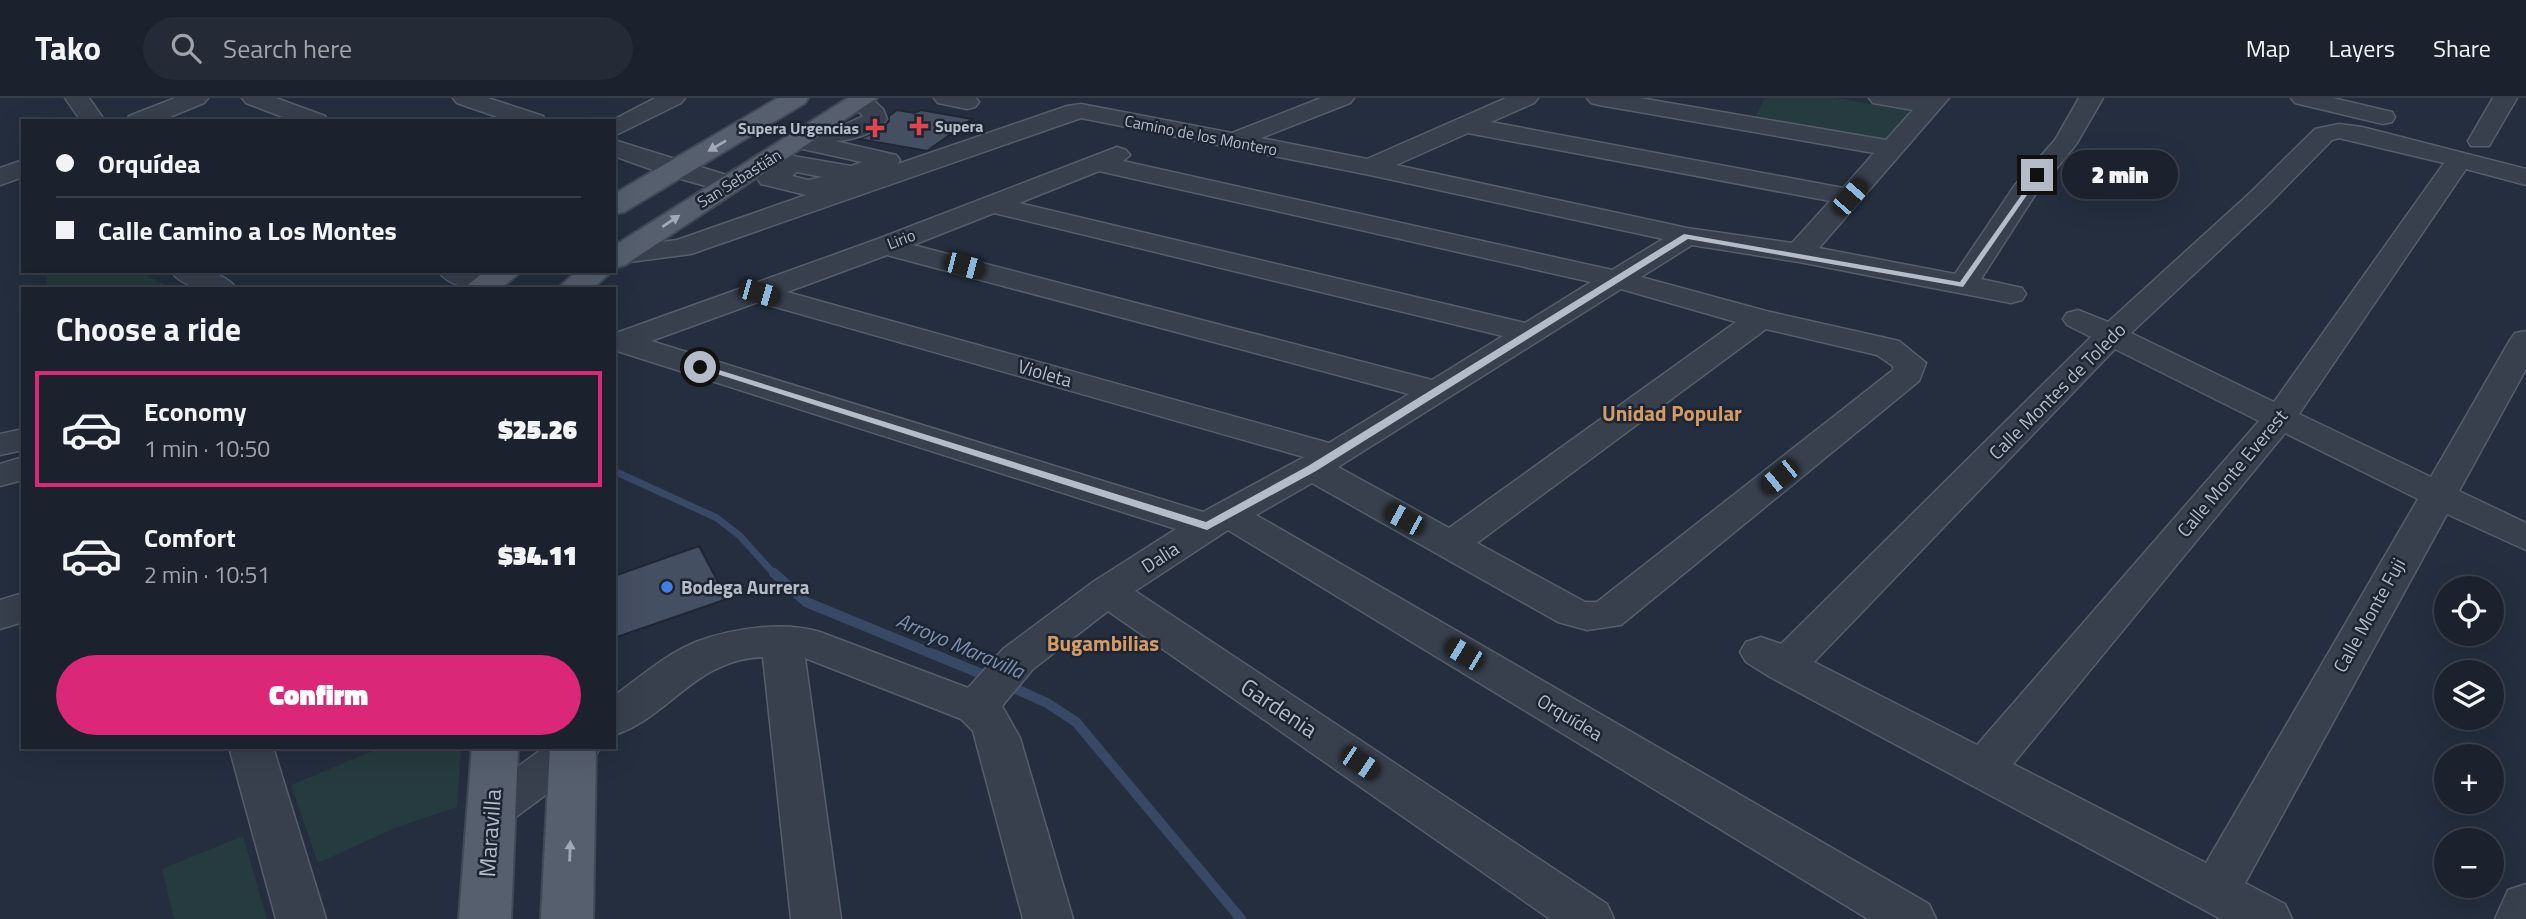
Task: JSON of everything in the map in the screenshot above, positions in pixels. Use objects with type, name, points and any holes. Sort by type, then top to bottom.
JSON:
[{"type":"main road","name":"San Sebastián","points":[[616,205],[796,98]]},
{"type":"main road","name":"San Sebastián","points":[[616,258],[727,184],[863,99]]},
{"type":"main road","name":"San Sebastián","points":[[575,287],[595,273]]},
{"type":"main road","name":"Maravilla","points":[[485,919],[495,749]]},
{"type":"main road","points":[[568,919],[575,749]]},
{"type":"street","points":[[77,98],[92,119]]},
{"type":"street","points":[[143,119],[195,98]]},
{"type":"street","points":[[254,98],[311,119]]},
{"type":"street","points":[[466,98],[532,114]]},
{"type":"street","points":[[616,128],[673,98]]},
{"type":"street","points":[[1233,141],[1342,98]]},
{"type":"street","points":[[1370,167],[1526,98]]},
{"type":"street","points":[[1599,98],[1892,149]]},
{"type":"street","points":[[1881,98],[1933,102]]},
{"type":"street","points":[[1963,285],[2024,191],[2065,143],[2091,98]]},
{"type":"street","points":[[2303,98],[2481,149],[2526,177]]},
{"type":"street","name":"Calle Monte Everest","points":[[1982,770],[2281,416],[2481,149],[2505,98]]},
{"type":"street","points":[[1799,253],[1933,102]]},
{"type":"street","name":"Camino de los Montero","points":[[616,261],[681,248],[1067,113],[1088,112],[1370,167],[1687,236],[1799,253],[2011,294]]},
{"type":"street","points":[[1466,125],[1850,197]]},
{"type":"street","name":"Lirio","points":[[617,341],[759,293],[1181,131]]},
{"type":"street","name":"Calle Montes de Toledo","points":[[1982,770],[1773,659],[2112,334],[2260,198],[2324,134],[2339,131],[2481,149]]},
{"type":"street","points":[[801,139],[887,160],[852,174]]},
{"type":"street","points":[[616,148],[676,170],[727,184]]},
{"type":"street","points":[[1096,163],[1619,280],[1760,319]]},
{"type":"street","points":[[0,177],[21,169]]},
{"type":"street","points":[[991,204],[1529,333]]},
{"type":"street","name":"Dalia","points":[[981,703],[1018,659],[1107,591],[1218,520],[1322,461],[1687,236]]},
{"type":"street","points":[[885,246],[1436,391]]},
{"type":"street","points":[[188,273],[218,287]]},
{"type":"street","points":[[459,273],[490,282]]},
{"type":"street","name":"Violeta","points":[[759,293],[1322,461],[1450,545],[1572,612],[1587,616],[1607,615],[1908,374],[1910,363],[1888,348],[1760,319]]},
{"type":"street","points":[[1450,545],[1760,319]]},
{"type":"street","points":[[2078,319],[2526,538]]},
{"type":"street","name":"Calle Monte Fuji","points":[[2215,891],[2526,340]]},
{"type":"street","name":"Orquídea","points":[[617,341],[1218,520],[1911,919]]},
{"type":"street","points":[[0,445],[21,440]]},
{"type":"street","points":[[0,475],[21,469]]},
{"type":"street","name":"Gardenia","points":[[1107,591],[1589,919]]},
{"type":"street","points":[[0,615],[21,608]]},
{"type":"street","points":[[782,642],[816,919]]},
{"type":"street","points":[[616,717],[670,676],[710,653],[756,643],[782,642],[816,646],[981,703],[998,738],[1048,919]]},
{"type":"street","points":[[252,749],[301,919]]},
{"type":"street","points":[[493,809],[574,749]]},
{"type":"street","points":[[1982,770],[2267,919]]},
{"type":"street","points":[[2520,919],[2526,905]]},
{"type":"green space","points":[[1765,98],[1836,98],[1915,112],[1892,143],[1753,121]]},
{"type":"green space","points":[[45,273],[141,273],[169,287],[48,287]]},
{"type":"green space","points":[[377,749],[461,749],[457,807],[395,828],[318,863],[291,785]]},
{"type":"green space","points":[[243,836],[267,919],[174,919],[162,869]]},
{"type":"building","name":"Supera","points":[[897,110],[914,113],[921,110],[972,119],[927,151],[859,139],[879,131],[889,121],[889,116]]},
{"type":"building","name":"Bodega Aurrera","points":[[699,546],[727,599],[616,637],[616,575]]},
{"type":"waterway","name":"Arroyo Maravilla","points":[[616,472],[717,518],[740,536],[775,575]]},
{"type":"waterway","name":"Arroyo Maravilla","points":[[774,573],[806,602],[989,677]]},
{"type":"waterway","name":"Arroyo Maravilla","points":[[1007,685],[1047,703],[1076,722],[1241,919]]},
{"type":"place","name":"Supera","points":[[919,126]]},
{"type":"place","name":"Supera Urgencias","points":[[875,128]]},
{"type":"place","name":"Bodega Aurrera","points":[[667,587]]},
{"type":"district","name":"Unidad Popular","points":[[1672,414]]},
{"type":"district","name":"Bugambilias","points":[[1103,644]]},
{"type":"route","points":[[700,367],[1207,526],[1312,468],[1687,236],[1799,253],[1963,285],[1990,241],[2037,175]]}]
